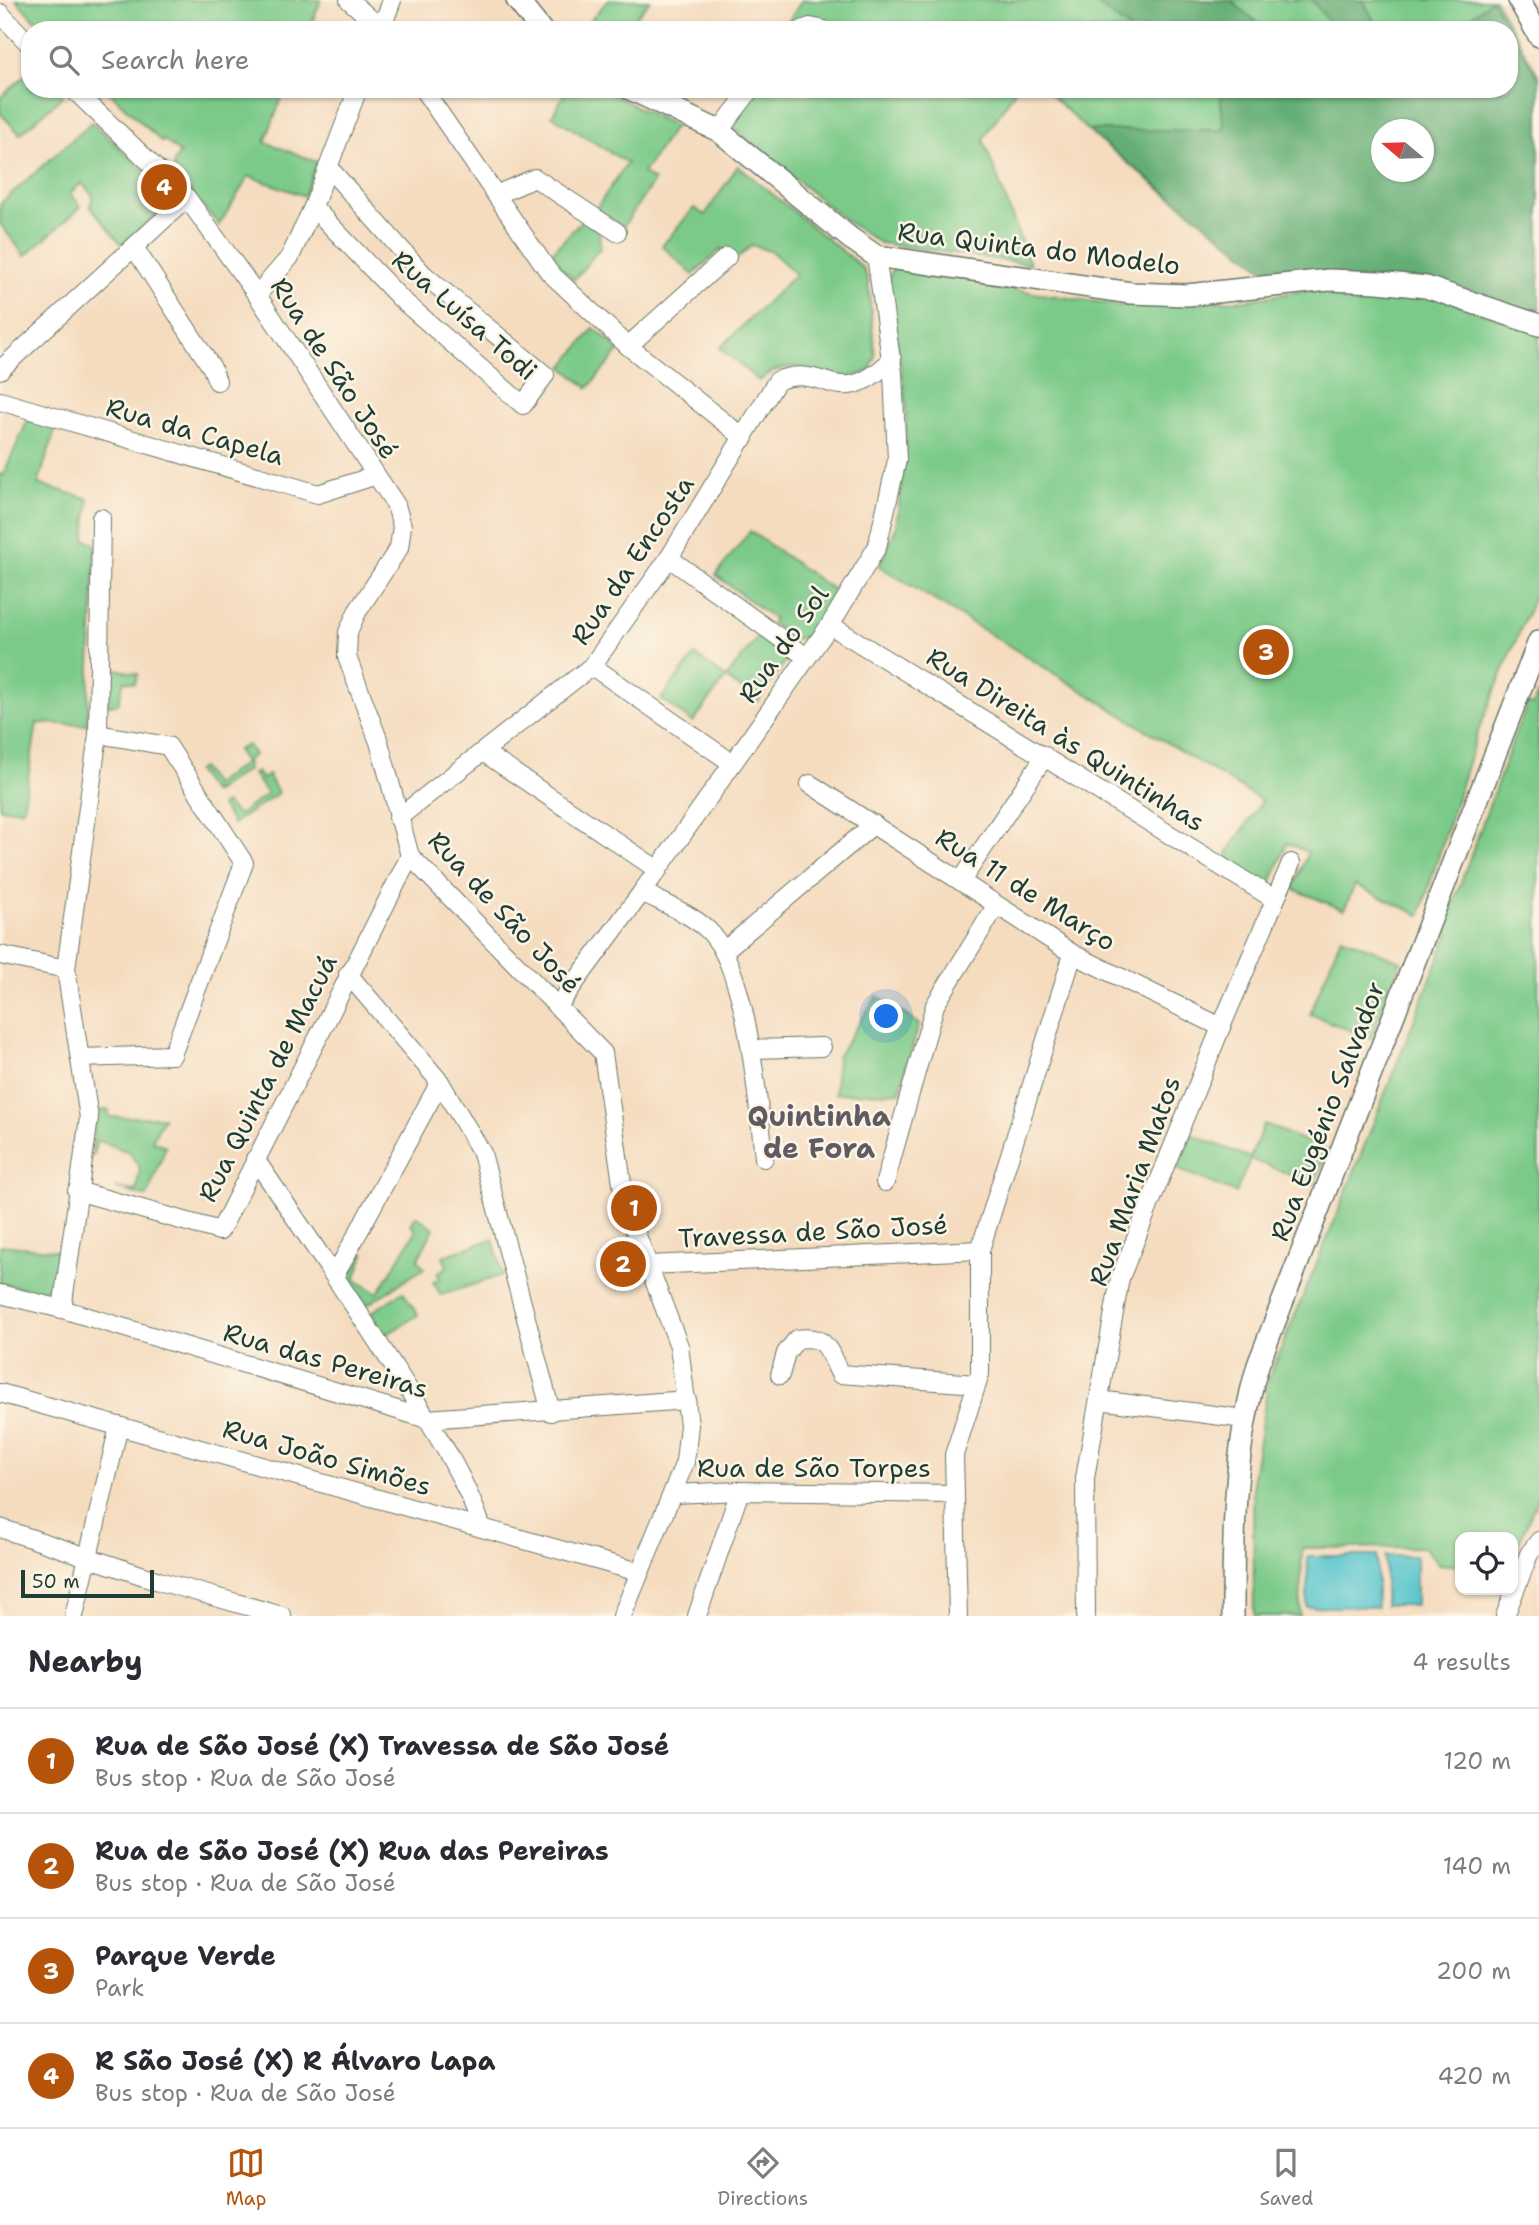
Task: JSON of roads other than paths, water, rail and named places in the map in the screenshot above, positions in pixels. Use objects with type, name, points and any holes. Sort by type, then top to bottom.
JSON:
[{"type":"street","points":[[349,0],[373,21]]},
{"type":"street","points":[[385,21],[393,0]]},
{"type":"street","points":[[517,0],[534,21]]},
{"type":"street","points":[[1519,0],[1539,36]]},
{"type":"street","points":[[0,13],[21,35]]},
{"type":"street","name":"Rua de São José","points":[[83,98],[187,198],[257,295],[374,476],[396,505],[402,526],[399,548],[357,612],[348,632],[347,657],[379,742],[410,856],[603,1053],[625,1204],[679,1346],[687,1400],[688,1445],[674,1494],[622,1616]]},
{"type":"street","points":[[257,295],[289,257],[313,207],[355,98]]},
{"type":"street","points":[[430,98],[549,272],[628,346],[744,438]]},
{"type":"street","name":"Rua Quinta do Modelo","points":[[649,98],[719,131],[850,238],[876,256],[1131,293],[1187,295],[1329,280],[1378,282],[1426,287],[1536,324]]},
{"type":"street","points":[[719,131],[744,98]]},
{"type":"street","name":"Rua Luísa Todi","points":[[313,207],[401,299],[523,405],[545,375],[423,274],[328,167]]},
{"type":"street","points":[[496,195],[536,178],[617,232]]},
{"type":"street","points":[[0,370],[187,198]]},
{"type":"street","points":[[134,247],[218,381]]},
{"type":"street","name":"Rua do Sol","points":[[556,1007],[658,870],[805,656],[830,625],[877,547],[897,460],[892,359],[876,256]]},
{"type":"street","points":[[628,346],[727,257]]},
{"type":"street","name":"Rua da Encosta","points":[[398,818],[592,666],[669,558],[777,381],[789,377],[805,377],[848,387],[863,383],[892,359]]},
{"type":"street","name":"Rua da Capela","points":[[0,401],[318,494],[374,476]]},
{"type":"street","points":[[62,1309],[89,1118],[66,969],[98,734],[101,518]]},
{"type":"street","points":[[669,558],[805,656]]},
{"type":"street","name":"Rua Direita às Quintinhas","points":[[830,625],[1274,899]]},
{"type":"street","name":"Rua Eugénio Salvador","points":[[1233,1616],[1234,1494],[1244,1419],[1267,1340],[1539,641]]},
{"type":"street","points":[[592,666],[732,763]]},
{"type":"street","points":[[80,1058],[172,1055],[244,863],[168,746],[98,734]]},
{"type":"street","points":[[483,752],[658,870]]},
{"type":"street","points":[[961,881],[1045,756]]},
{"type":"street","name":"Rua 11 de Março","points":[[810,784],[1073,954],[1221,1027]]},
{"type":"street","points":[[725,950],[874,824]]},
{"type":"street","name":"Rua Quinta de Macuá","points":[[77,1191],[220,1231],[410,856]]},
{"type":"street","name":"Rua Maria Matos","points":[[1086,1616],[1085,1478],[1121,1278],[1221,1027],[1274,899],[1292,863]]},
{"type":"street","points":[[642,892],[707,928],[725,950],[752,1049],[764,1157]]},
{"type":"street","points":[[885,1182],[935,1005],[996,906]]},
{"type":"street","points":[[958,1616],[954,1494],[958,1438],[982,1364],[980,1250],[1073,954]]},
{"type":"street","points":[[0,955],[66,969]]},
{"type":"street","points":[[348,974],[440,1082],[482,1153],[551,1412]]},
{"type":"street","points":[[752,1049],[822,1047]]},
{"type":"street","points":[[335,1275],[440,1082]]},
{"type":"street","points":[[255,1159],[335,1275],[449,1452],[471,1495],[482,1528]]},
{"type":"street","name":"Travessa de São José","points":[[648,1265],[980,1250]]},
{"type":"street","name":"Rua das Pereiras","points":[[0,1294],[62,1309],[427,1419],[687,1400]]},
{"type":"street","points":[[780,1375],[786,1353],[797,1339],[813,1337],[824,1342],[840,1374],[977,1384]]},
{"type":"street","name":"Rua João Simões","points":[[0,1393],[639,1572]]},
{"type":"street","points":[[1099,1400],[1244,1419]]},
{"type":"street","points":[[74,1616],[119,1426]]},
{"type":"street","points":[[697,1616],[740,1490]]},
{"type":"street","name":"Rua de São Torpes","points":[[674,1494],[740,1490],[954,1494]]},
{"type":"street","points":[[0,1528],[159,1581],[282,1616]]},
{"type":"street","points":[[1505,1616],[1529,1555],[1539,1541]]},
{"type":"water","points":[[1308,1556],[1377,1556],[1377,1607],[1307,1607]]},
{"type":"water","points":[[1385,1556],[1416,1556],[1416,1605],[1385,1605]]},
{"type":"place","name":"R São José (X) R Álvaro Lapa","points":[[164,187]]},
{"type":"place","name":"Parque Verde","points":[[1266,652]]},
{"type":"place","name":"Rua de São José (X) Travessa de São José","points":[[634,1208]]},
{"type":"place","name":"Rua de São José (X) Rua das Pereiras","points":[[623,1264]]},
{"type":"district","name":"Quintinha de Fora","points":[[819,1132]]}]
